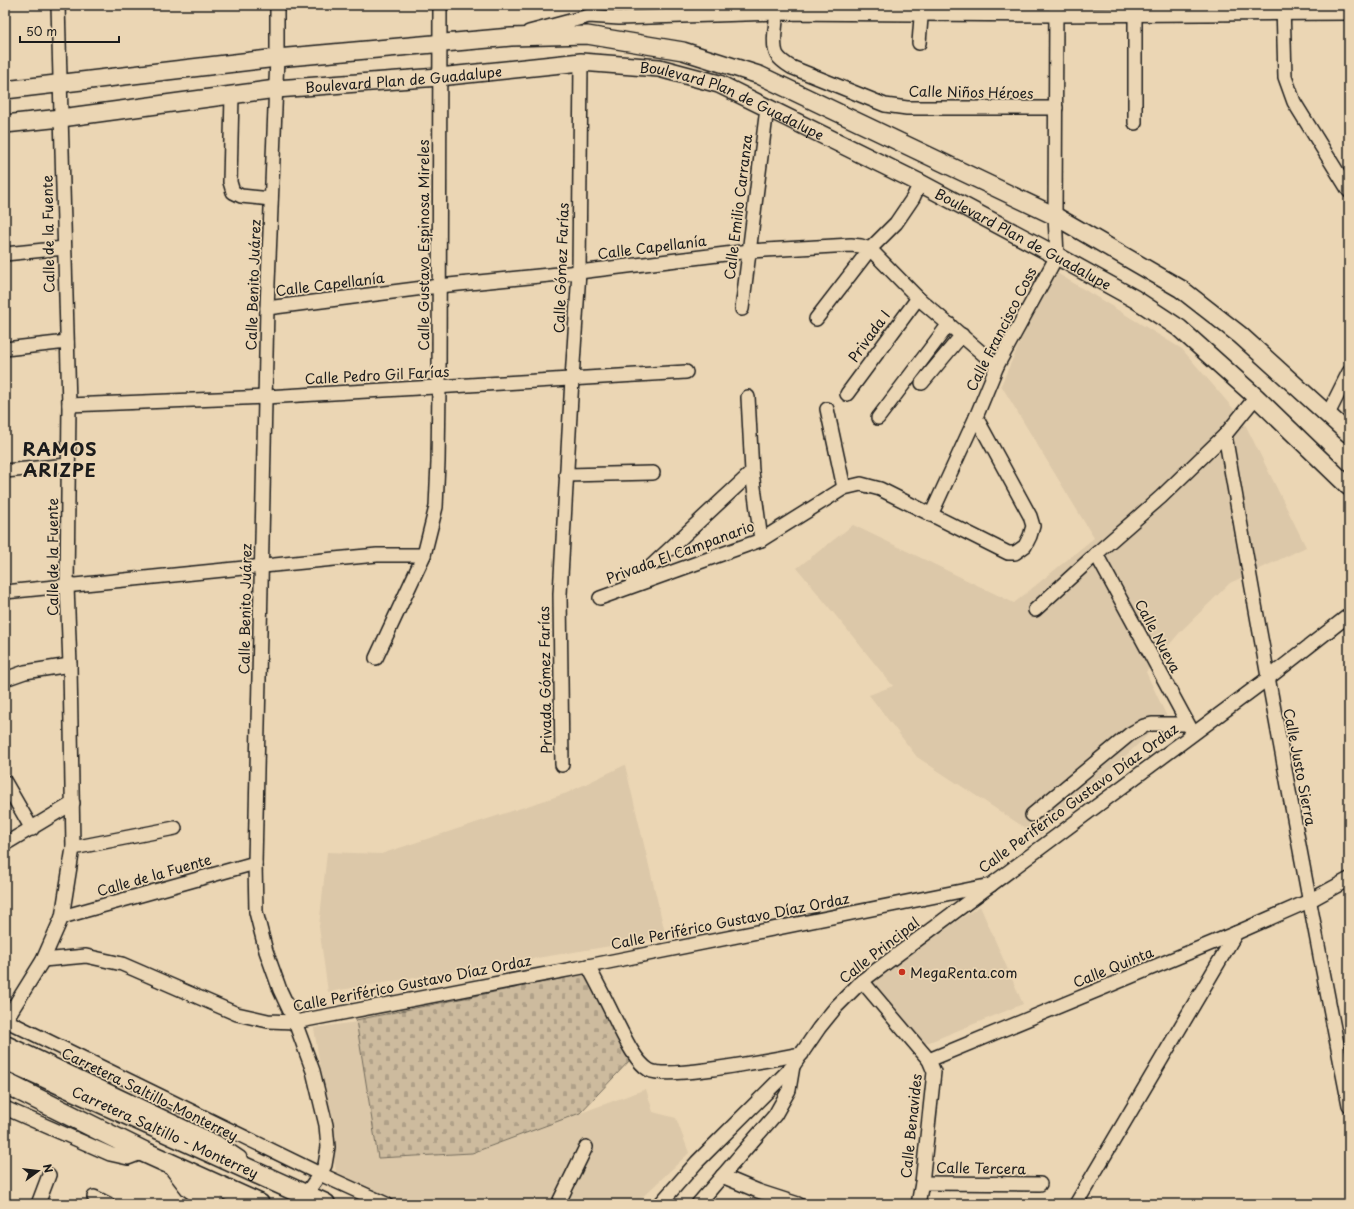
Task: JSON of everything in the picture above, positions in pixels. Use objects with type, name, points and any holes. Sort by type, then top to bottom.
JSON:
[{"type":"highway","name":"Carretera Saltillo - Monterrey","points":[[5,1059],[325,1204]]},
{"type":"highway","name":"Carretera Saltillo - Monterrey","points":[[5,1083],[144,1152],[259,1204]]},
{"type":"highway","points":[[172,1164],[190,1187],[214,1204]]},
{"type":"main road","name":"Boulevard Plan de Guadalupe","points":[[5,90],[277,58],[511,37],[587,35],[683,51],[760,74],[1055,216],[1180,289],[1240,335],[1349,434]]},
{"type":"main road","name":"Boulevard Plan de Guadalupe","points":[[5,124],[61,118],[276,89],[439,77],[581,62],[659,68],[719,84],[920,183],[1057,256],[1135,300],[1179,328],[1256,397],[1349,487]]},
{"type":"street","name":"Calle de la Fuente","points":[[5,1020],[43,960],[62,917],[73,848],[67,586],[69,405],[58,5]]},
{"type":"street","name":"Calle Benito Juárez","points":[[277,5],[276,89],[267,308],[255,863],[256,912],[266,951],[280,990],[295,1022],[314,1071],[326,1125],[328,1147],[325,1165],[305,1195]]},
{"type":"street","name":"Calle Gustavo Espinosa Mireles","points":[[376,658],[424,555],[436,507],[439,387],[440,5]]},
{"type":"street","points":[[511,37],[590,11],[619,18],[778,9],[1282,9],[1349,13]]},
{"type":"street","name":"Calle Niños Héroes","points":[[778,9],[774,47],[777,55],[782,61],[791,67],[885,105],[907,108],[1056,108]]},
{"type":"street","points":[[919,43],[922,9]]},
{"type":"street","points":[[1282,9],[1285,77],[1294,102],[1345,172],[1349,191]]},
{"type":"street","points":[[1056,10],[1055,216],[1057,256]]},
{"type":"street","points":[[1135,10],[1135,122]]},
{"type":"street","points":[[587,35],[590,11]]},
{"type":"street","name":"Calle Gómez Farías","points":[[560,594],[579,272],[581,62]]},
{"type":"street","points":[[232,95],[230,182],[233,192],[241,196],[272,199]]},
{"type":"street","name":"Calle Emilio Carranza","points":[[742,309],[767,108]]},
{"type":"street","points":[[816,319],[870,249],[896,223],[913,198],[920,183]]},
{"type":"street","name":"Calle Capellanía","points":[[267,308],[439,286],[579,272],[750,252],[851,245],[870,249]]},
{"type":"street","points":[[5,254],[64,248]]},
{"type":"street","points":[[870,249],[918,298],[997,366]]},
{"type":"street","name":"Calle Francisco Coss","points":[[931,515],[976,417],[997,366],[1057,256]]},
{"type":"street","name":"Privada I","points":[[847,394],[918,298]]},
{"type":"street","points":[[878,418],[949,324]]},
{"type":"street","points":[[922,383],[962,335]]},
{"type":"street","points":[[5,349],[67,342]]},
{"type":"street","name":"Calle Pedro Gil Farías","points":[[69,405],[266,397],[686,372]]},
{"type":"street","points":[[1328,414],[1345,391],[1349,372]]},
{"type":"street","points":[[748,397],[752,472],[761,540]]},
{"type":"street","points":[[1035,610],[1161,497],[1225,435],[1256,397]]},
{"type":"street","points":[[827,409],[844,488]]},
{"type":"street","name":"Privada El Campanario","points":[[600,598],[761,540],[844,488],[861,484],[880,489],[1008,553],[1016,553],[1024,546],[1030,536],[1032,526],[1030,516],[976,417]]},
{"type":"street","name":"Calle Justo Sierra","points":[[1225,435],[1267,678],[1309,901],[1345,1064],[1349,1104]]},
{"type":"street","points":[[5,471],[68,466]]},
{"type":"street","points":[[628,588],[752,472]]},
{"type":"street","points":[[566,475],[653,473]]},
{"type":"street","name":"Calle Nueva","points":[[1096,554],[1190,728]]},
{"type":"street","points":[[5,592],[377,555],[424,555]]},
{"type":"street","name":"Privada Gómez Farías","points":[[560,594],[562,766]]},
{"type":"street","name":"Calle Periférico Gustavo Díaz Ordaz","points":[[43,960],[86,956],[122,964],[237,1014],[268,1021],[295,1022],[588,966],[991,886],[1190,728],[1267,678],[1349,615]]},
{"type":"street","points":[[5,679],[25,672],[70,665]]},
{"type":"street","points":[[1032,815],[1130,734],[1144,726],[1152,724],[1190,728]]},
{"type":"street","points":[[5,782],[32,829]]},
{"type":"street","points":[[5,844],[73,804]]},
{"type":"street","points":[[73,848],[175,828]]},
{"type":"street","name":"Calle de la Fuente","points":[[62,917],[255,863]]},
{"type":"street","name":"Calle Quinta","points":[[929,1060],[1236,933],[1309,901],[1349,878]]},
{"type":"street","name":"Calle Principal","points":[[660,1204],[697,1162],[793,1066],[827,1018],[862,981],[991,886]]},
{"type":"street","points":[[1076,1204],[1236,933]]},
{"type":"street","points":[[588,966],[629,1046],[649,1070],[659,1073],[696,1071],[802,1054]]},
{"type":"street","name":"Calle Benavides","points":[[862,981],[929,1060],[934,1072],[922,1183],[918,1204]]},
{"type":"street","points":[[5,1020],[320,1174],[386,1204]]},
{"type":"street","name":"Carretera Saltillo-Monterrey","points":[[5,1042],[216,1142],[277,1182]]},
{"type":"street","name":"Calle Principal","points":[[698,1204],[775,1115],[789,1090],[793,1066]]},
{"type":"street","points":[[5,1108],[110,1154],[128,1158],[144,1152]]},
{"type":"street","points":[[558,1204],[586,1147]]},
{"type":"street","points":[[38,1204],[49,1175]]},
{"type":"street","points":[[722,1176],[758,1191],[798,1204]]},
{"type":"street","name":"Calle Tercera","points":[[922,1183],[1040,1184]]},
{"type":"street","points":[[94,1197],[108,1204]]},
{"type":"shaded area","points":[[1052,270],[1182,349],[1243,420],[1306,547],[1230,583],[1181,631],[1146,672],[1167,717],[1039,837],[917,757],[869,695],[893,686],[797,568],[853,525],[1014,603],[1094,538],[1001,385]]},
{"type":"shaded area","points":[[625,765],[666,937],[328,992],[319,927],[327,852],[381,854],[567,793]]},
{"type":"shaded area","name":"MegaRenta.com","points":[[980,906],[1023,1004],[922,1045],[867,980]]},
{"type":"shaded area","points":[[357,1022],[378,1158],[472,1153],[646,1089],[653,1112],[676,1118],[689,1153],[635,1204],[382,1204],[338,1185],[314,1028]]},
{"type":"green space","points":[[593,972],[631,1059],[580,1113],[472,1153],[378,1158],[356,1020]]},
{"type":"place","name":"MegaRenta.com","points":[[902,972]]},
{"type":"district","name":"RAMOS ARIZPE","points":[[60,458]]}]
